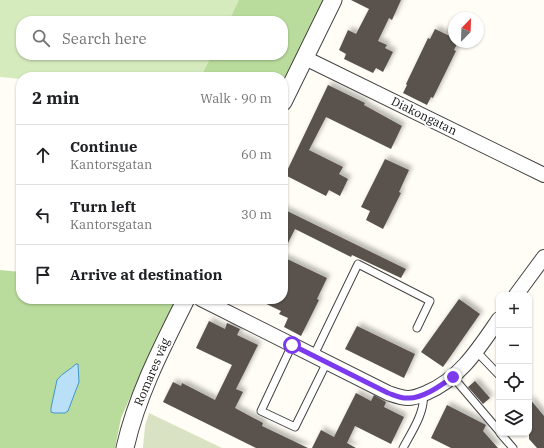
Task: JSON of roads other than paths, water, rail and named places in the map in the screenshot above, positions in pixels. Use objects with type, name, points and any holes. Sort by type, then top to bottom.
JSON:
[{"type":"street","points":[[288,92],[333,0]]},
{"type":"street","name":"Diakongatan","points":[[305,58],[544,175]]},
{"type":"street","points":[[519,292],[542,265]]},
{"type":"street","name":"Romares väg","points":[[125,448],[131,423],[152,368],[184,304]]},
{"type":"street","points":[[211,304],[388,393],[409,398],[434,390],[453,377],[477,352],[496,324]]},
{"type":"lane","points":[[314,355],[358,264],[430,301],[416,328]]},
{"type":"lane","points":[[292,345],[261,411],[294,427],[327,362]]},
{"type":"lane","points":[[477,352],[496,372]]},
{"type":"lane","points":[[453,377],[496,427]]},
{"type":"lane","points":[[403,448],[422,411],[424,402],[422,394]]},
{"type":"lane","points":[[503,436],[513,448]]},
{"type":"water","points":[[78,364],[79,382],[68,411],[65,413],[51,412],[57,380],[61,375]]}]
